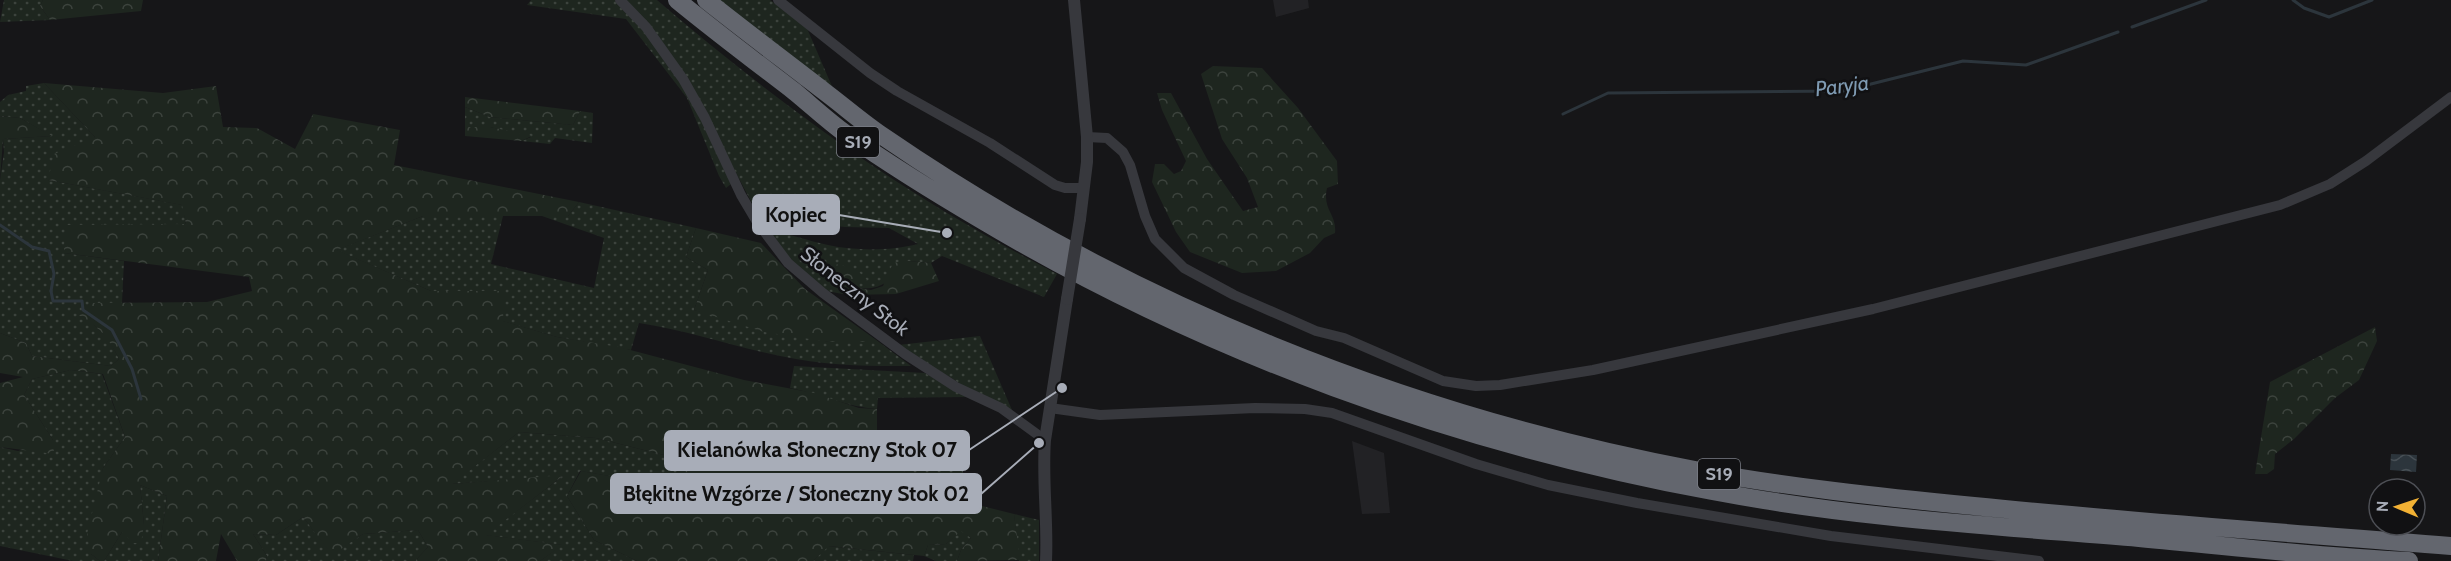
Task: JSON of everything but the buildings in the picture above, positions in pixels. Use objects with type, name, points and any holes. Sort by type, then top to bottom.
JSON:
[{"type":"highway","name":"S19","points":[[677,0],[844,132],[940,195],[1007,235],[1175,323],[1303,376],[1450,427],[1595,467],[1784,503],[1994,527],[2313,555],[2409,561]]},
{"type":"highway","name":"S19","points":[[706,0],[853,116],[938,172],[1024,224],[1109,270],[1212,319],[1345,374],[1448,409],[1614,453],[1782,485],[2168,525],[2451,546]]},
{"type":"street","name":"Słoneczny Stok","points":[[620,0],[646,27],[695,98],[746,204],[788,262],[823,293],[905,354],[956,387],[1001,408],[1045,440]]},
{"type":"street","points":[[778,0],[846,55],[897,91],[990,143],[1054,185],[1065,188],[1084,188]]},
{"type":"street","points":[[1046,561],[1043,460],[1080,219],[1087,137],[1074,0]]},
{"type":"street","points":[[1087,137],[1107,138],[1123,152],[1130,165],[1145,216],[1155,239],[1184,268],[1234,295],[1316,331],[1344,338],[1443,381],[1476,386],[1500,385],[1586,371],[1873,309],[2280,205],[2330,183],[2348,172],[2451,97]]},
{"type":"street","points":[[1050,408],[1100,415],[1255,408],[1305,409],[1332,413],[1476,464],[1548,485],[1637,503],[1831,536],[2039,561]]},
{"type":"shaded area","points":[[1273,0],[1308,0],[1309,8],[1276,17]]},
{"type":"shaded area","points":[[1352,441],[1384,453],[1390,513],[1362,514]]},
{"type":"green space","points":[[4,0],[43,0],[40,6],[50,20],[0,22]]},
{"type":"green space","points":[[43,0],[143,0],[141,11],[50,20],[40,6]]},
{"type":"green space","points":[[531,0],[615,0],[642,28],[690,95],[731,184],[726,188],[719,176],[687,98],[626,19],[527,5]]},
{"type":"green space","points":[[624,0],[657,0],[732,62],[850,150],[931,203],[1057,274],[1044,297],[942,256],[931,263],[908,261],[886,282],[874,288],[857,288],[848,295],[821,290],[784,253],[768,231],[850,248],[885,249],[918,244],[889,228],[845,227],[801,222],[800,231],[763,224],[718,139]]},
{"type":"green space","points":[[717,0],[770,0],[806,26],[834,91]]},
{"type":"green space","points":[[1213,66],[1262,68],[1298,108],[1337,161],[1338,184],[1327,188],[1326,195],[1335,233],[1324,238],[1310,253],[1276,271],[1242,273],[1190,252],[1176,232],[1152,182],[1155,164],[1164,164],[1174,174],[1181,171],[1186,161],[1162,110],[1157,93],[1171,93],[1207,159],[1243,211],[1258,207],[1247,178],[1222,139],[1201,74]]},
{"type":"green space","points":[[44,83],[95,137],[48,180],[183,205],[186,225],[64,253],[124,261],[122,303],[91,303],[93,324],[109,339],[119,359],[111,366],[32,356],[26,343],[0,333],[0,180],[4,152],[3,139],[51,136],[20,118],[0,116],[0,102],[8,95],[26,91],[26,86]]},
{"type":"green space","points":[[44,83],[163,93],[216,86],[223,127],[257,128],[295,149],[313,114],[400,130],[394,165],[579,202],[568,216],[423,216],[337,250],[431,291],[504,291],[503,321],[557,337],[619,347],[744,380],[814,393],[859,408],[877,409],[877,437],[845,447],[944,488],[963,473],[954,499],[1014,514],[1020,560],[957,561],[961,550],[971,538],[961,531],[946,544],[928,545],[924,556],[829,546],[813,561],[637,561],[594,540],[567,496],[581,471],[679,488],[692,462],[596,438],[519,432],[452,484],[564,475],[486,535],[563,545],[540,561],[415,561],[428,547],[418,530],[363,534],[332,555],[303,517],[276,535],[253,534],[267,556],[266,561],[237,561],[221,534],[216,561],[158,561],[167,496],[140,485],[144,525],[141,543],[133,543],[122,532],[104,561],[100,561],[91,554],[87,534],[103,468],[125,437],[103,374],[71,370],[32,379],[24,395],[53,440],[54,454],[0,447],[0,383],[23,377],[0,373],[0,333],[26,343],[32,356],[111,366],[119,359],[111,344],[97,328],[77,314],[91,303],[207,302],[252,291],[249,277],[64,253],[65,225],[186,224],[182,205],[48,180],[54,154],[95,137]]},
{"type":"green space","points":[[465,97],[580,111],[573,125],[490,117],[465,107]]},
{"type":"green space","points":[[465,107],[490,117],[573,125],[580,111],[593,113],[592,143],[555,138],[550,144],[521,141],[531,137],[490,127],[465,127]]},
{"type":"green space","points":[[0,116],[20,118],[52,136],[3,139],[0,180]]},
{"type":"green space","points":[[465,127],[490,127],[532,136],[521,141],[465,136]]},
{"type":"green space","points":[[579,202],[696,228],[686,257],[708,270],[694,310],[829,342],[879,342],[911,366],[853,365],[810,361],[639,323],[631,350],[557,337],[502,321],[503,291],[431,291],[336,250],[423,216],[503,216],[491,264],[594,288],[604,238],[542,216],[568,216]]},
{"type":"green space","points":[[696,228],[761,243],[805,289],[879,342],[829,342],[764,332],[694,310],[708,270],[686,257]]},
{"type":"green space","points":[[908,261],[931,263],[939,281],[896,294],[848,295],[857,288],[871,290],[883,286],[893,263]]},
{"type":"green space","points":[[838,264],[857,270],[867,280],[846,282],[833,276],[830,268]]},
{"type":"green space","points":[[2375,327],[2377,341],[2359,380],[2335,398],[2294,439],[2275,454],[2274,469],[2267,474],[2255,474],[2270,382]]},
{"type":"green space","points":[[980,336],[1012,410],[967,388],[898,345]]},
{"type":"green space","points":[[794,366],[925,373],[967,397],[878,398],[877,409],[866,408],[790,388]]},
{"type":"green space","points":[[71,370],[102,374],[125,437],[103,468],[91,554],[100,561],[73,561],[0,546],[0,447],[18,451],[53,440],[24,395],[32,379]]},
{"type":"green space","points":[[519,432],[596,438],[692,462],[680,488],[580,471],[567,496],[594,540],[637,561],[540,561],[562,545],[485,535],[563,476],[451,484]]},
{"type":"green space","points":[[877,437],[953,446],[963,444],[963,473],[944,488],[844,447]]},
{"type":"green space","points":[[140,485],[167,496],[158,561],[104,561],[122,532],[144,525]]},
{"type":"green space","points":[[1014,514],[1039,520],[1039,561],[1019,561]]},
{"type":"green space","points":[[303,517],[332,554],[363,534],[418,530],[428,547],[415,561],[266,561],[267,556],[253,534],[276,535]]},
{"type":"green space","points":[[961,530],[971,538],[961,550],[957,561],[936,561],[924,556],[928,545],[946,544]]},
{"type":"green space","points":[[828,546],[914,555],[913,561],[813,561]]},
{"type":"water","points":[[2391,454],[2417,455],[2416,472],[2390,470]]},
{"type":"waterway","name":"Paryja","points":[[2132,27],[2206,0]]},
{"type":"waterway","name":"Paryja","points":[[2293,0],[2304,8],[2329,17],[2372,0]]},
{"type":"waterway","name":"Paryja","points":[[1563,114],[1608,93],[1843,91],[1963,61],[2026,65],[2118,32]]},
{"type":"waterway","points":[[0,225],[32,247],[49,251],[54,274],[51,291],[53,301],[82,301],[83,310],[112,330],[132,369],[141,399]]},
{"type":"place","name":"Kopiec","points":[[947,233]]},
{"type":"place","name":"Kielanówka Słoneczny Stok 07","points":[[1062,388]]},
{"type":"place","name":"Błękitne Wzgórze / Słoneczny Stok 02","points":[[1039,443]]}]
